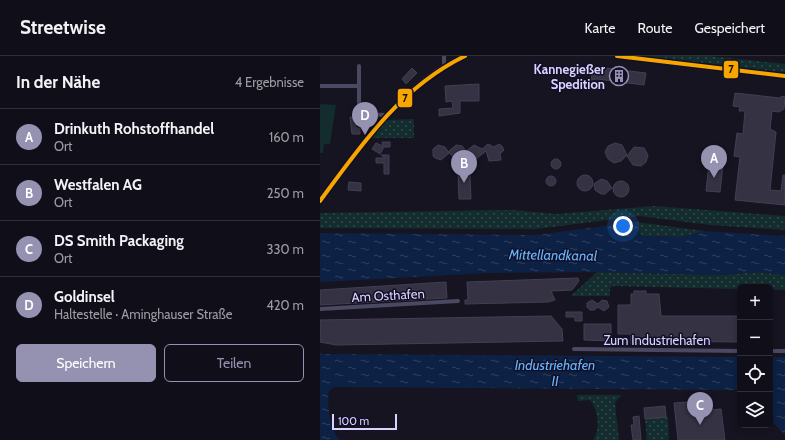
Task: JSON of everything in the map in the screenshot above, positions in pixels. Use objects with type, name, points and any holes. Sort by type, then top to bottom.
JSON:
[{"type":"street","points":[[444,56],[444,65]]},
{"type":"street","points":[[320,201],[387,115],[417,84],[444,65],[465,56]]},
{"type":"street","points":[[617,56],[785,76]]},
{"type":"street","points":[[359,66],[359,114],[387,115]]},
{"type":"street","points":[[320,86],[359,86]]},
{"type":"street","name":"Am Osthafen","points":[[320,309],[458,301]]},
{"type":"street","name":"Zum Industriehafen","points":[[574,349],[737,351]]},
{"type":"street","points":[[773,351],[785,351]]},
{"type":"green space","points":[[636,56],[709,56],[785,64],[785,74]]},
{"type":"green space","points":[[320,104],[336,105],[330,144],[324,144],[323,153],[320,153]]},
{"type":"green space","points":[[414,119],[414,138],[372,138],[386,120]]},
{"type":"green space","points":[[654,206],[785,216],[785,230],[710,225],[639,216],[536,229],[320,228],[320,213],[512,210],[557,214]]},
{"type":"green space","points":[[637,222],[704,231],[682,237],[643,236],[639,233]]},
{"type":"green space","points":[[597,272],[723,275],[758,272],[785,275],[785,290],[773,289],[773,284],[737,284],[737,289],[613,286],[610,288],[610,296],[571,296]]},
{"type":"green space","points":[[577,395],[621,395],[615,403],[619,440],[593,440],[598,425],[597,414],[590,400],[578,401]]},
{"type":"green space","points":[[668,417],[669,440],[647,440],[645,419]]},
{"type":"water","name":"Mittellandkanal","points":[[637,222],[639,233],[643,236],[682,237],[704,231],[785,236],[785,275],[758,272],[720,275],[597,272],[488,273],[320,282],[320,233],[535,235]]},
{"type":"water","name":"Industriehafen II","points":[[320,352],[323,354],[737,357],[737,390],[334,387],[329,391],[328,403],[334,431],[340,440],[320,440]]},
{"type":"water","points":[[773,357],[785,357],[785,435],[773,422]]},
{"type":"building","name":"Kannegießer Spedition","points":[[596,67],[646,73],[644,85],[597,79],[591,80],[592,74],[596,73]]},
{"type":"building","points":[[412,68],[417,73],[406,84],[402,79]]},
{"type":"building","points":[[479,84],[479,101],[460,101],[460,113],[439,116],[439,109],[453,108],[452,101],[446,102],[445,86]]},
{"type":"building","points":[[735,93],[780,98],[782,96],[785,97],[784,109],[779,112],[772,111],[770,129],[776,132],[770,190],[781,191],[783,175],[785,175],[785,205],[735,200],[740,157],[734,156],[737,133],[743,134],[745,111],[739,111],[740,107],[733,106]]},
{"type":"building","points":[[350,117],[355,117],[356,128],[360,128],[360,134],[352,134]]},
{"type":"building","points":[[382,142],[390,142],[390,147],[384,147],[380,154],[372,149],[376,143],[383,146]]},
{"type":"building","points":[[615,143],[622,145],[627,155],[621,161],[614,163],[608,159],[605,152],[608,146]]},
{"type":"building","points":[[488,144],[494,147],[499,144],[502,146],[504,150],[500,154],[501,160],[489,161],[486,151],[476,159],[470,158],[467,153],[462,158],[456,159],[448,152],[456,145],[462,146],[466,151],[474,145],[482,149]]},
{"type":"building","points":[[438,145],[445,147],[449,153],[441,160],[433,156],[433,149]]},
{"type":"building","points":[[634,147],[644,148],[648,155],[646,162],[641,166],[633,165],[627,156]]},
{"type":"building","points":[[381,155],[389,155],[389,174],[384,174],[384,163],[376,163],[376,158],[385,158]]},
{"type":"building","points":[[554,159],[558,159],[560,160],[560,168],[554,169],[551,166],[551,162]]},
{"type":"building","points":[[709,164],[723,165],[720,192],[706,191]]},
{"type":"building","points":[[458,174],[470,174],[471,199],[459,199]]},
{"type":"building","points":[[585,175],[591,177],[593,183],[591,189],[585,191],[579,189],[577,183],[579,177]]},
{"type":"building","points":[[549,176],[553,176],[555,177],[555,185],[549,186],[546,183],[546,179]]},
{"type":"building","points":[[601,179],[607,181],[612,188],[605,194],[601,194],[595,190],[594,184]]},
{"type":"building","points":[[621,181],[627,183],[629,189],[627,195],[621,197],[615,195],[613,189],[615,183]]},
{"type":"building","points":[[349,182],[361,183],[361,191],[348,190]]},
{"type":"building","points":[[578,278],[579,281],[572,290],[551,291],[555,300],[548,302],[465,304],[465,300],[468,300],[467,282]]},
{"type":"building","points":[[446,282],[447,298],[320,305],[320,290]]},
{"type":"building","points":[[634,291],[646,291],[646,294],[659,294],[661,316],[737,316],[737,342],[648,341],[648,344],[631,344],[631,334],[618,334],[618,305],[631,305],[631,294],[634,294]]},
{"type":"building","points":[[592,300],[598,304],[602,300],[607,301],[609,307],[604,311],[598,307],[594,310],[590,310],[587,307],[587,303]]},
{"type":"building","points":[[566,312],[582,312],[582,321],[575,321],[575,317],[566,317]]},
{"type":"building","points":[[551,316],[562,329],[563,341],[336,345],[320,342],[320,320]]},
{"type":"building","points":[[584,324],[611,324],[611,341],[584,340]]},
{"type":"building","points":[[688,402],[688,407],[711,405],[711,410],[721,409],[725,440],[678,440],[674,403]]},
{"type":"building","points":[[665,406],[666,417],[645,419],[644,408]]},
{"type":"building","points":[[639,416],[641,440],[633,440],[631,425],[634,425],[633,417]]},
{"type":"transit line","name":"7","points":[[320,201],[351,159],[384,119],[421,84],[442,69],[465,56]]},
{"type":"transit line","name":"7","points":[[617,56],[785,76]]},
{"type":"place","name":"Kannegießer Spedition","points":[[619,76]]},
{"type":"place","name":"Goldinsel","points":[[365,135]]},
{"type":"place","name":"Drinkuth Rohstoffhandel","points":[[714,178]]},
{"type":"place","name":"Westfalen AG","points":[[464,183]]},
{"type":"place","name":"DS Smith Packaging","points":[[700,425]]}]
